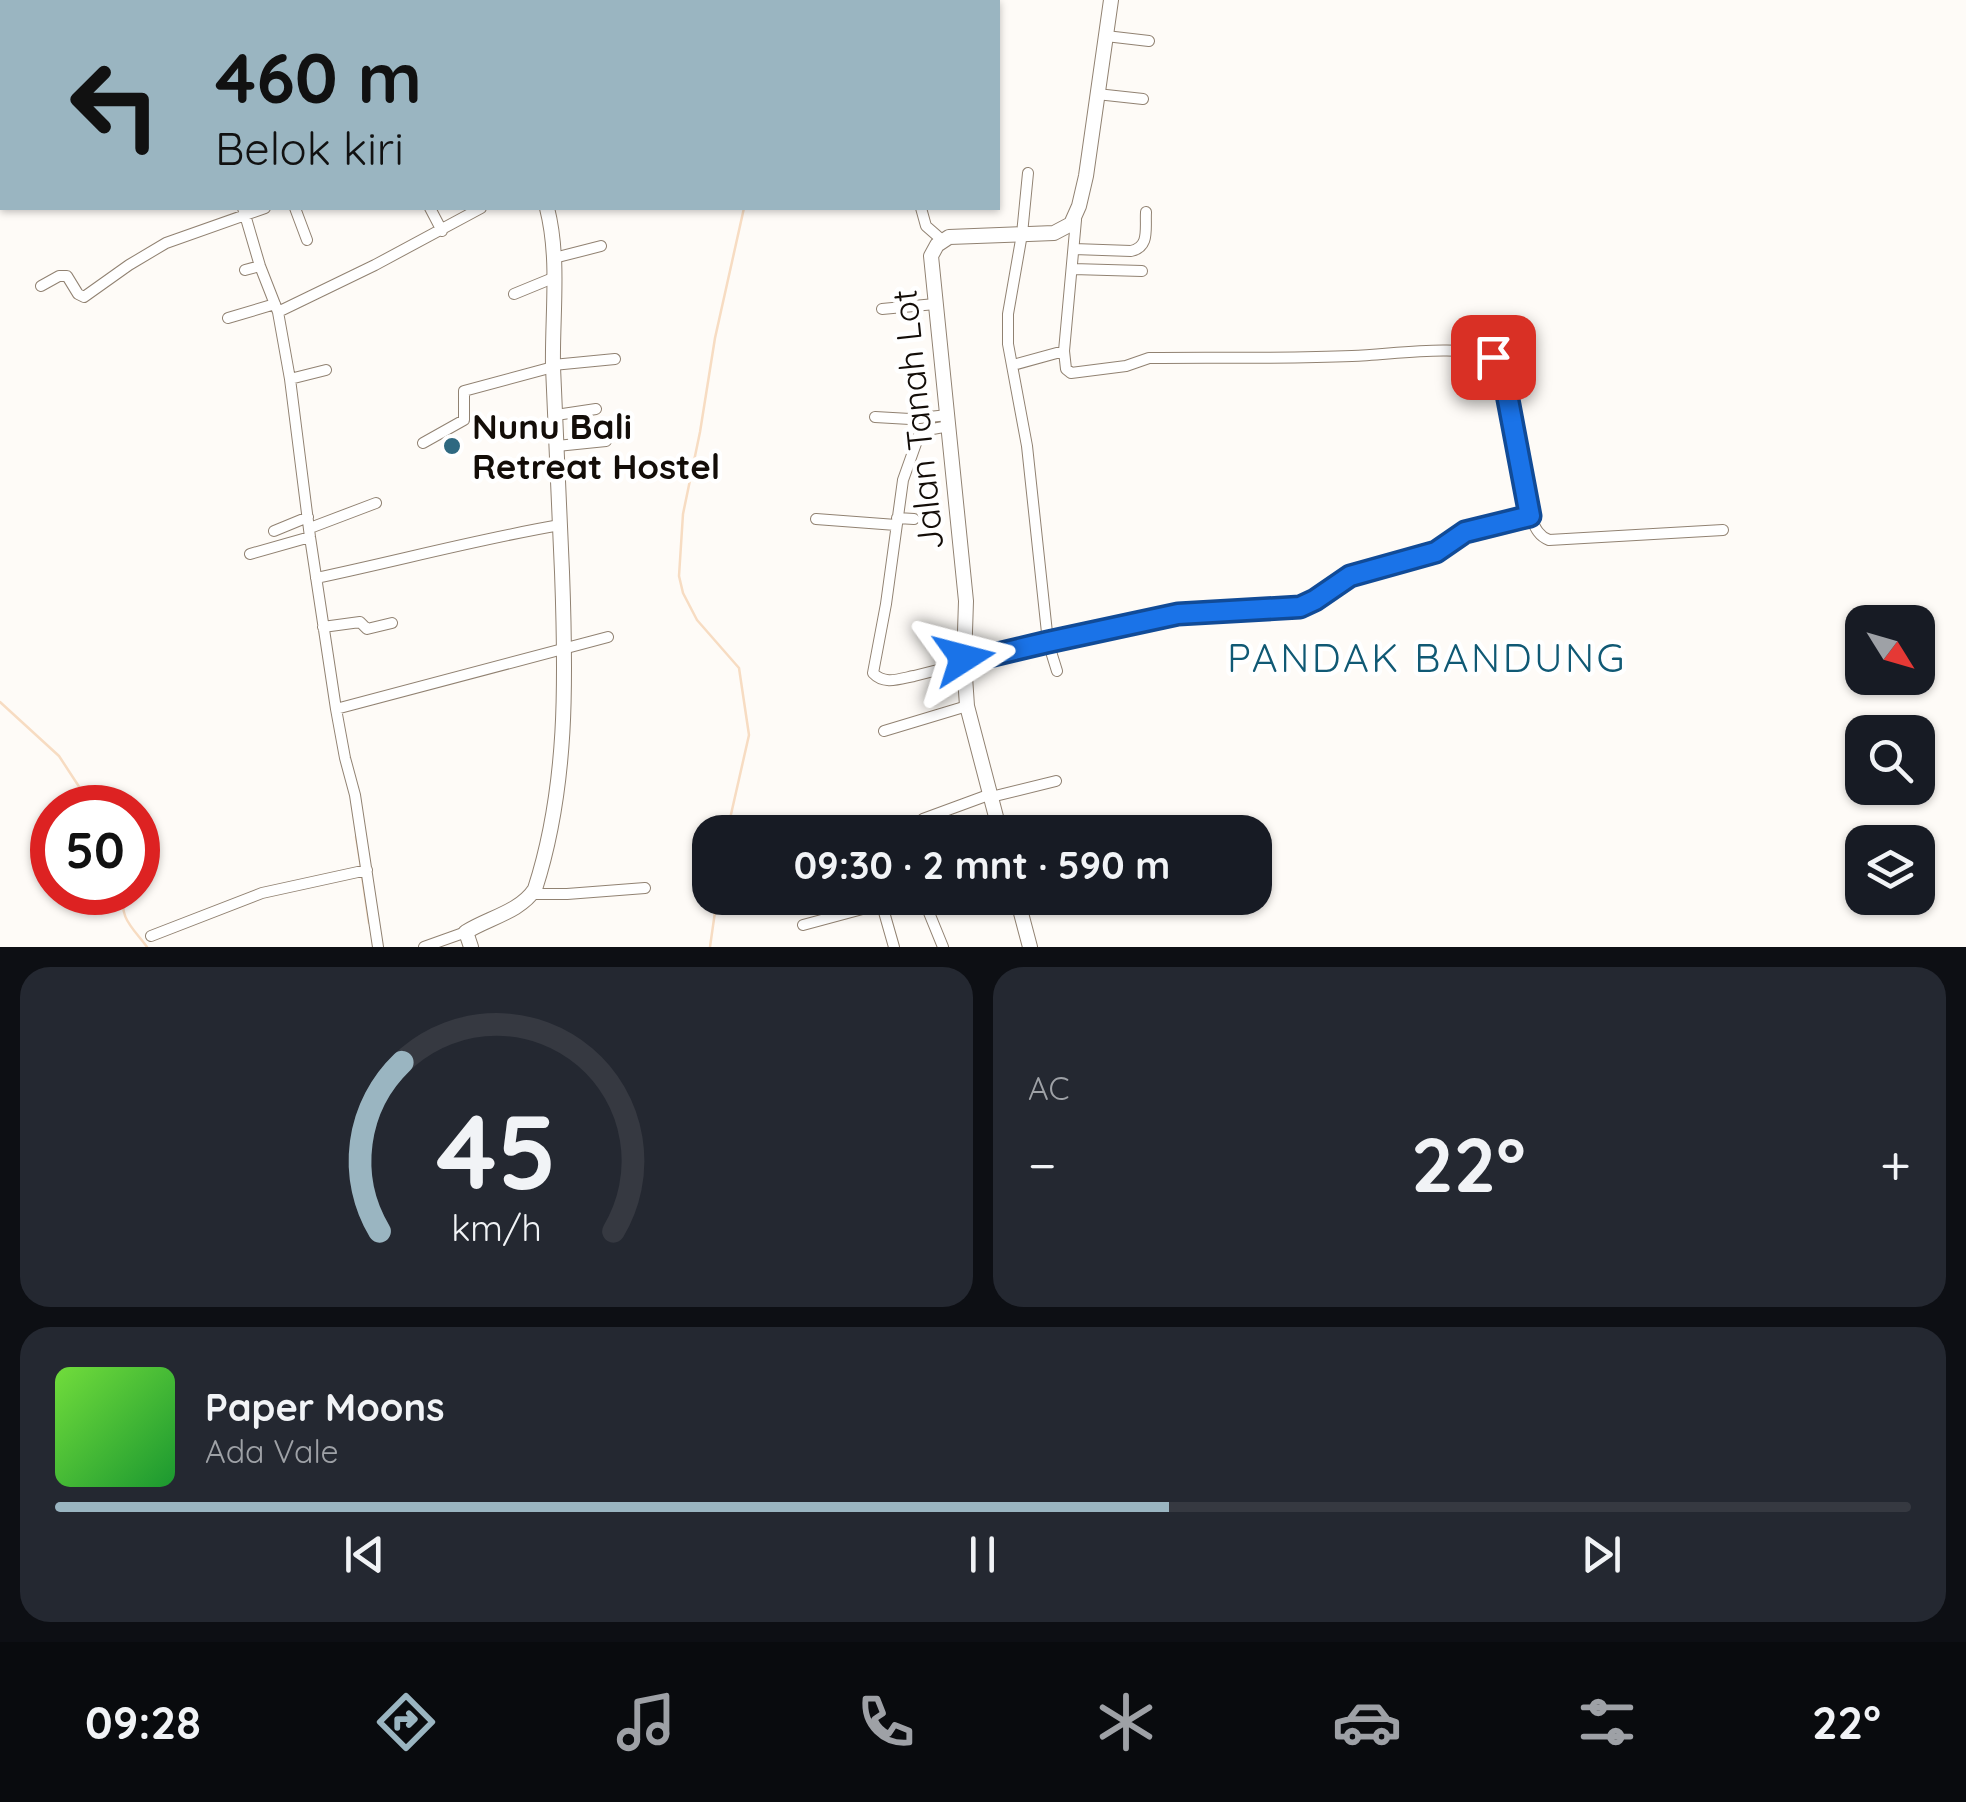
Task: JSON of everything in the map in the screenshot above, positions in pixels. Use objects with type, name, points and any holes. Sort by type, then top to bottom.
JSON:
[{"type":"main road","points":[[1076,218],[1086,176],[1111,0]]},
{"type":"main road","points":[[470,934],[532,894],[556,800],[562,754],[554,258],[547,210]]},
{"type":"main road","name":"Jalan Tanah Lot","points":[[996,815],[967,706],[966,601],[931,256],[934,248],[949,237],[1054,233],[1076,218]]},
{"type":"main road","points":[[1022,915],[1030,947]]},
{"type":"street","points":[[1106,36],[1149,41]]},
{"type":"street","points":[[1097,94],[1142,99]]},
{"type":"street","points":[[1028,173],[1008,314],[1008,344],[1027,446],[1048,642],[1056,671]]},
{"type":"street","points":[[296,210],[308,240]]},
{"type":"street","points":[[431,210],[442,230]]},
{"type":"street","points":[[228,318],[276,308],[442,230],[475,210]]},
{"type":"street","points":[[922,210],[926,226],[942,240]]},
{"type":"street","points":[[41,286],[67,276],[84,297],[166,243],[244,212],[276,308],[290,379],[323,627],[345,758],[356,795],[378,947]]},
{"type":"street","points":[[1074,249],[1140,249],[1144,244],[1146,212]]},
{"type":"street","points":[[1076,218],[1064,351],[1066,369],[1071,373],[1126,366],[1149,358],[1352,356],[1462,350],[1493,357],[1502,368],[1530,516],[1537,532],[1549,540],[1723,530]]},
{"type":"street","points":[[554,258],[601,246]]},
{"type":"street","points":[[245,270],[260,266]]},
{"type":"street","points":[[1073,270],[1142,271]]},
{"type":"street","points":[[514,294],[553,278]]},
{"type":"street","points":[[882,309],[934,304]]},
{"type":"street","points":[[1013,365],[1064,351]]},
{"type":"street","points":[[423,443],[464,420],[464,392],[553,366],[615,358]]},
{"type":"street","points":[[290,379],[326,370]]},
{"type":"street","points":[[556,415],[596,409]]},
{"type":"street","points":[[875,417],[948,421]]},
{"type":"street","points":[[948,421],[919,436],[903,480],[873,674],[880,679],[892,681],[1178,614],[1300,607],[1350,576],[1436,552],[1465,532],[1530,516]]},
{"type":"street","points":[[558,446],[606,441]]},
{"type":"street","points":[[250,554],[309,527],[376,504]]},
{"type":"street","points":[[816,519],[914,519]]},
{"type":"street","points":[[316,578],[559,525]]},
{"type":"street","points":[[274,530],[309,527]]},
{"type":"street","points":[[323,627],[360,622],[367,630],[392,623]]},
{"type":"street","points":[[336,710],[608,638]]},
{"type":"street","points":[[884,731],[967,706]]},
{"type":"street","points":[[935,815],[991,796],[1056,781]]},
{"type":"street","points":[[152,936],[262,893],[366,870]]},
{"type":"street","points":[[532,894],[645,888]]},
{"type":"street","points":[[803,924],[834,915]]},
{"type":"street","points":[[885,915],[894,947]]},
{"type":"street","points":[[930,915],[944,947]]},
{"type":"street","points":[[424,947],[470,934]]},
{"type":"waterway","points":[[731,815],[749,735],[739,668],[697,620],[679,576],[683,514],[744,210]]},
{"type":"waterway","points":[[0,702],[59,756],[78,785]]},
{"type":"waterway","points":[[356,837],[361,867]]},
{"type":"waterway","points":[[362,876],[369,923]]},
{"type":"waterway","points":[[125,915],[147,947]]},
{"type":"waterway","points":[[710,947],[715,915]]},
{"type":"place","name":"Nunu Bali Retreat Hostel","points":[[452,446]]},
{"type":"district","name":"PANDAK BANDUNG","points":[[1427,657]]},
{"type":"route","points":[[964,658],[964,662],[1178,614],[1300,607],[1350,576],[1436,552],[1465,532],[1530,516],[1502,368],[1493,357]]}]
